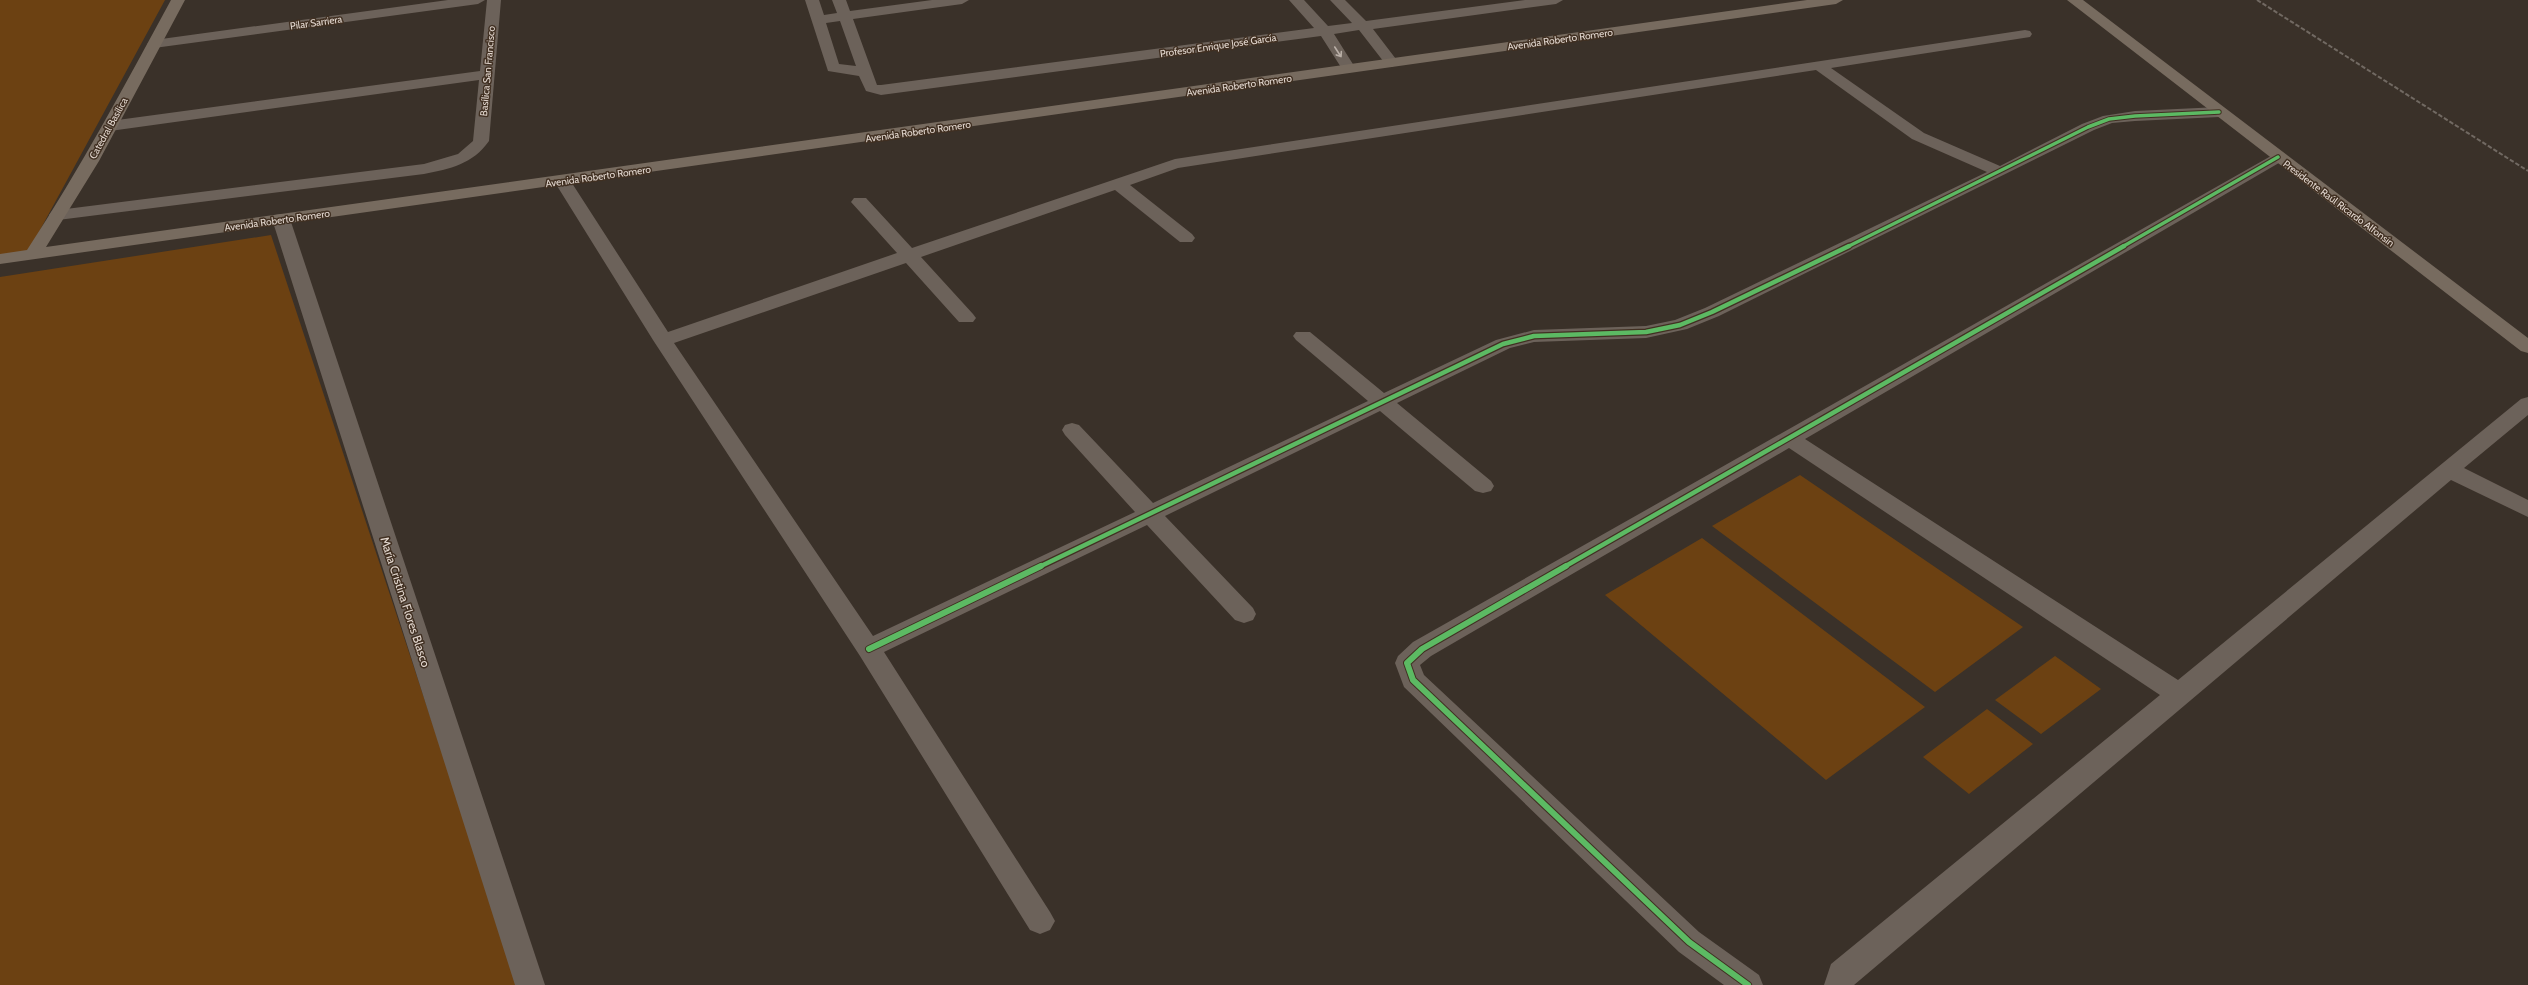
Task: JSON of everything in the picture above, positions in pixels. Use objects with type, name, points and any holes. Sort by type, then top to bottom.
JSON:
[{"type":"main road","name":"Catedral Basílica","points":[[32,254],[58,215],[110,126],[178,0]]},
{"type":"main road","name":"Avenida Roberto Romero","points":[[0,259],[281,219],[562,182],[1836,0]]},
{"type":"main road","name":"Presidente Raúl Ricardo Alfonsín","points":[[2074,0],[2528,348]]},
{"type":"street","name":"Pilar Sarriera","points":[[154,44],[478,0]]},
{"type":"street","name":"Basílica San Francisco","points":[[58,215],[424,169],[449,164],[466,156],[477,149],[481,141],[494,0]]},
{"type":"street","points":[[812,0],[833,68],[864,72],[846,16],[839,0]]},
{"type":"street","points":[[818,20],[962,0]]},
{"type":"street","points":[[1296,0],[1324,31],[1349,69]]},
{"type":"street","points":[[1336,0],[1363,26],[1392,63]]},
{"type":"street","name":"Profesor Enrique José García","points":[[864,72],[871,88],[881,90],[1556,0]]},
{"type":"street","points":[[663,340],[1175,164],[2025,34]]},
{"type":"street","points":[[1819,66],[1896,122],[1918,136],[2000,172]]},
{"type":"street","points":[[110,126],[486,75]]},
{"type":"street","points":[[869,649],[1503,344],[1534,336],[1646,332],[1680,325],[1712,312],[2000,172],[2088,127],[2109,119],[2135,116],[2219,112]]},
{"type":"street","points":[[1748,985],[1678,931],[1413,680],[1407,663],[1422,649],[2278,157]]},
{"type":"street","points":[[562,182],[663,340],[869,649],[1040,921]]},
{"type":"street","points":[[1118,183],[1186,238]]},
{"type":"street","points":[[860,202],[966,318]]},
{"type":"street","name":"María Cristina Flores Blasco","points":[[281,219],[530,985]]},
{"type":"street","points":[[1303,336],[1483,486]]},
{"type":"street","points":[[1838,985],[1842,974],[2528,404]]},
{"type":"street","points":[[1072,430],[1244,614]]},
{"type":"street","points":[[1789,438],[2179,694]]},
{"type":"street","points":[[2448,469],[2528,509]]},
{"type":"shaded area","points":[[0,0],[165,0],[28,252],[0,256]]},
{"type":"shaded area","points":[[271,235],[519,985],[0,985],[0,277]]},
{"type":"shaded area","points":[[1800,475],[2023,627],[1935,692],[1712,526]]},
{"type":"shaded area","points":[[1702,538],[1925,707],[1826,780],[1605,595]]},
{"type":"shaded area","points":[[2055,656],[2101,689],[2041,734],[1995,700]]},
{"type":"shaded area","points":[[1987,709],[2033,744],[1969,794],[1923,757]]},
{"type":"railway","points":[[2257,0],[2528,171]]},
{"type":"cycle path","points":[[869,649],[1503,344],[1534,336],[1646,332],[1680,325],[1712,312],[2000,172],[2088,127],[2109,119],[2135,116],[2219,112]]},
{"type":"cycle path","points":[[1748,985],[1689,942],[1413,680],[1407,663],[1422,649],[2278,157]]}]
